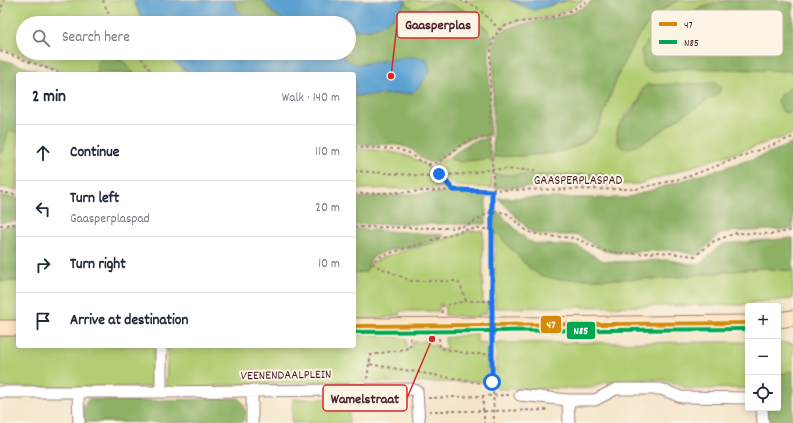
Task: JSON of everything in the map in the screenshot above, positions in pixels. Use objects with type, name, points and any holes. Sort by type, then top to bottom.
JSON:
[{"type":"street","points":[[781,320],[793,318]]},
{"type":"street","points":[[356,326],[486,328],[506,325],[745,323]]},
{"type":"street","points":[[781,326],[793,327]]},
{"type":"street","points":[[0,328],[16,328]]},
{"type":"street","points":[[161,348],[161,392]]},
{"type":"street","points":[[520,395],[568,405],[595,400],[616,390],[631,389],[661,389],[681,397],[745,398]]},
{"type":"street","points":[[252,390],[252,423]]},
{"type":"street","name":"VEENENDAALPLEIN","points":[[0,392],[161,392],[252,390],[415,393]]},
{"type":"street","points":[[78,392],[79,423]]},
{"type":"street","points":[[415,393],[420,411],[420,423]]},
{"type":"street","points":[[568,405],[569,423]]},
{"type":"street","points":[[762,411],[763,423]]},
{"type":"path","points":[[0,13],[4,0]]},
{"type":"path","points":[[103,0],[110,16]]},
{"type":"path","points":[[460,0],[477,7],[500,30]]},
{"type":"path","points":[[492,316],[493,169],[490,137],[490,56],[492,43],[503,27],[557,15],[575,9],[588,0]]},
{"type":"path","points":[[0,51],[16,57]]},
{"type":"path","points":[[25,60],[58,72]]},
{"type":"path","points":[[143,60],[152,72]]},
{"type":"path","points":[[428,164],[436,164],[444,160],[466,142],[490,137]]},
{"type":"path","name":"GAASPERPLASPAD","points":[[356,194],[453,190],[493,191],[636,189],[687,177],[793,137]]},
{"type":"path","points":[[356,147],[397,150],[409,153],[418,160],[428,164],[453,190]]},
{"type":"path","points":[[356,171],[441,176],[493,169],[535,170]]},
{"type":"path","points":[[0,192],[16,195]]},
{"type":"path","points":[[356,227],[448,228],[466,226],[492,210],[506,213],[528,232],[546,236],[575,238],[603,251],[636,254],[660,252],[695,256],[714,241],[736,233],[773,234],[793,230]]},
{"type":"path","points":[[0,225],[16,224]]},
{"type":"path","points":[[466,301],[460,284],[456,281],[411,281],[374,264],[373,261],[381,256],[465,230],[492,229]]},
{"type":"path","points":[[434,313],[442,313],[442,306],[466,301],[492,301]]},
{"type":"path","points":[[486,328],[492,354],[494,423]]},
{"type":"path","points":[[439,335],[440,348],[469,354],[492,354]]},
{"type":"path","points":[[367,378],[371,355],[410,348],[410,336]]},
{"type":"path","points":[[369,364],[492,385]]},
{"type":"path","points":[[415,393],[483,396],[520,395]]},
{"type":"path","points":[[483,396],[484,423]]},
{"type":"path","points":[[420,411],[494,411],[568,405]]},
{"type":"green space","points":[[0,0],[133,0],[141,16],[16,16],[16,53],[0,47]]},
{"type":"green space","points":[[233,0],[263,0],[278,16],[243,16],[237,9]]},
{"type":"green space","points":[[407,0],[508,0],[534,10],[569,0],[584,0],[568,10],[554,15],[511,23],[504,26],[493,37],[482,23],[441,2],[433,3],[413,10],[406,2]]},
{"type":"green space","points":[[592,0],[680,0],[663,10],[651,10],[651,21],[644,28],[628,54],[596,130],[586,140],[571,148],[560,151],[493,157],[493,59],[494,42],[500,32],[514,26],[567,15],[588,5]]},
{"type":"green space","points":[[680,0],[731,0],[694,10],[663,10]]},
{"type":"green space","points":[[731,0],[776,0],[793,3],[793,71],[687,68],[652,71],[644,67],[641,50],[651,38],[651,56],[783,56],[783,10],[696,10]]},
{"type":"green space","points":[[406,2],[413,10],[429,4],[443,3],[468,12],[482,24],[493,37],[489,52],[490,136],[482,136],[464,141],[442,158],[433,162],[426,161],[412,149],[403,146],[389,144],[356,145],[356,96],[412,93],[371,63],[353,64],[346,60],[356,60],[356,30],[395,17]]},
{"type":"green space","points":[[651,20],[651,38],[648,41],[652,71],[687,68],[793,71],[793,87],[780,95],[790,113],[793,113],[793,134],[638,184],[603,185],[603,174],[494,175],[493,157],[528,156],[553,153],[576,146],[590,138],[600,123],[626,57]],"holes":[[[652,84],[679,117],[644,142],[624,116],[639,102],[641,91],[646,85]]]},
{"type":"green space","points":[[0,59],[41,72],[16,72],[16,132],[9,130],[3,152],[0,152]]},
{"type":"green space","points":[[33,60],[109,60],[97,72],[63,72]]},
{"type":"green space","points":[[99,60],[121,60],[132,72],[97,72],[97,62]]},
{"type":"green space","points":[[122,60],[173,60],[188,72],[132,72]]},
{"type":"green space","points":[[715,83],[721,88],[719,93],[673,122],[647,141],[624,149],[618,144],[617,136],[619,125],[638,103],[646,85]]},
{"type":"green space","points":[[793,87],[793,113],[783,112],[777,100],[786,90]]},
{"type":"green space","points":[[9,130],[16,132],[16,190],[0,187],[0,152],[3,151]]},
{"type":"green space","points":[[488,138],[491,158],[460,162],[448,158],[471,142]]},
{"type":"green space","points":[[793,143],[793,229],[725,232],[696,255],[675,250],[617,253],[605,251],[577,235],[542,235],[531,232],[498,198],[626,198],[759,157]]},
{"type":"green space","points":[[356,149],[383,151],[407,156],[429,168],[451,188],[356,189]]},
{"type":"green space","points":[[448,158],[460,162],[491,158],[492,188],[455,186],[433,165]]},
{"type":"green space","points":[[603,174],[603,185],[495,188],[494,175]]},
{"type":"green space","points":[[457,191],[481,194],[486,198],[486,224],[356,225],[356,198]]},
{"type":"green space","points":[[0,195],[16,198],[16,221],[0,223]]},
{"type":"green space","points":[[495,209],[528,241],[538,244],[578,246],[601,260],[614,262],[669,260],[690,264],[700,264],[722,244],[793,238],[793,271],[763,268],[658,279],[556,279],[539,275],[527,266],[495,231]]},
{"type":"green space","points":[[16,226],[16,281],[0,281],[0,227]]},
{"type":"green space","points":[[356,228],[444,235],[439,240],[421,246],[389,251],[380,254],[372,259],[366,272],[356,273]]},
{"type":"green space","points":[[471,231],[483,231],[483,303],[489,303],[486,314],[478,315],[477,318],[445,315],[445,307],[440,303],[439,311],[400,311],[399,315],[373,320],[356,320],[356,273],[366,272],[369,265],[381,258]]},
{"type":"green space","points":[[495,231],[527,266],[658,279],[763,268],[793,271],[793,299],[745,303],[741,305],[495,308]]},
{"type":"green space","points":[[0,281],[16,281],[16,323],[0,323]]},
{"type":"green space","points":[[366,333],[407,339],[407,346],[412,349],[412,342],[428,341],[428,345],[436,345],[437,349],[446,350],[445,338],[477,333],[477,342],[487,343],[487,381],[287,383],[169,390],[166,383],[168,348],[356,348],[356,334]]},
{"type":"green space","points":[[0,336],[16,336],[16,348],[154,348],[155,383],[151,387],[0,387]]},
{"type":"green space","points":[[745,342],[745,388],[690,389],[663,380],[605,382],[592,388],[496,389],[496,343]]},
{"type":"green space","points":[[781,342],[793,344],[793,371],[781,374]]},
{"type":"green space","points":[[793,371],[793,423],[767,423],[767,411],[781,411],[781,374]]},
{"type":"green space","points":[[239,398],[246,413],[242,423],[84,422],[83,405],[89,399],[135,401]]},
{"type":"green space","points":[[293,399],[349,399],[349,423],[292,423]]},
{"type":"water","points":[[133,0],[233,0],[237,9],[243,16],[141,16]]},
{"type":"water","points":[[263,0],[407,0],[396,14],[383,24],[368,29],[359,30],[356,30],[356,16],[278,16]]},
{"type":"water","points":[[508,0],[569,0],[534,10]]},
{"type":"water","points":[[407,57],[426,58],[430,70],[421,85],[412,93],[356,96],[356,72],[188,72],[173,60],[346,60],[357,65]]},
{"type":"transit line","name":"47","points":[[356,326],[745,323]]},
{"type":"transit line","name":"N85","points":[[356,332],[745,329]]},
{"type":"place","name":"Gaasperplas","points":[[391,76]]},
{"type":"place","name":"Wamelstraat","points":[[432,339]]},
{"type":"route","points":[[439,174],[453,190],[492,191],[492,382]]}]
